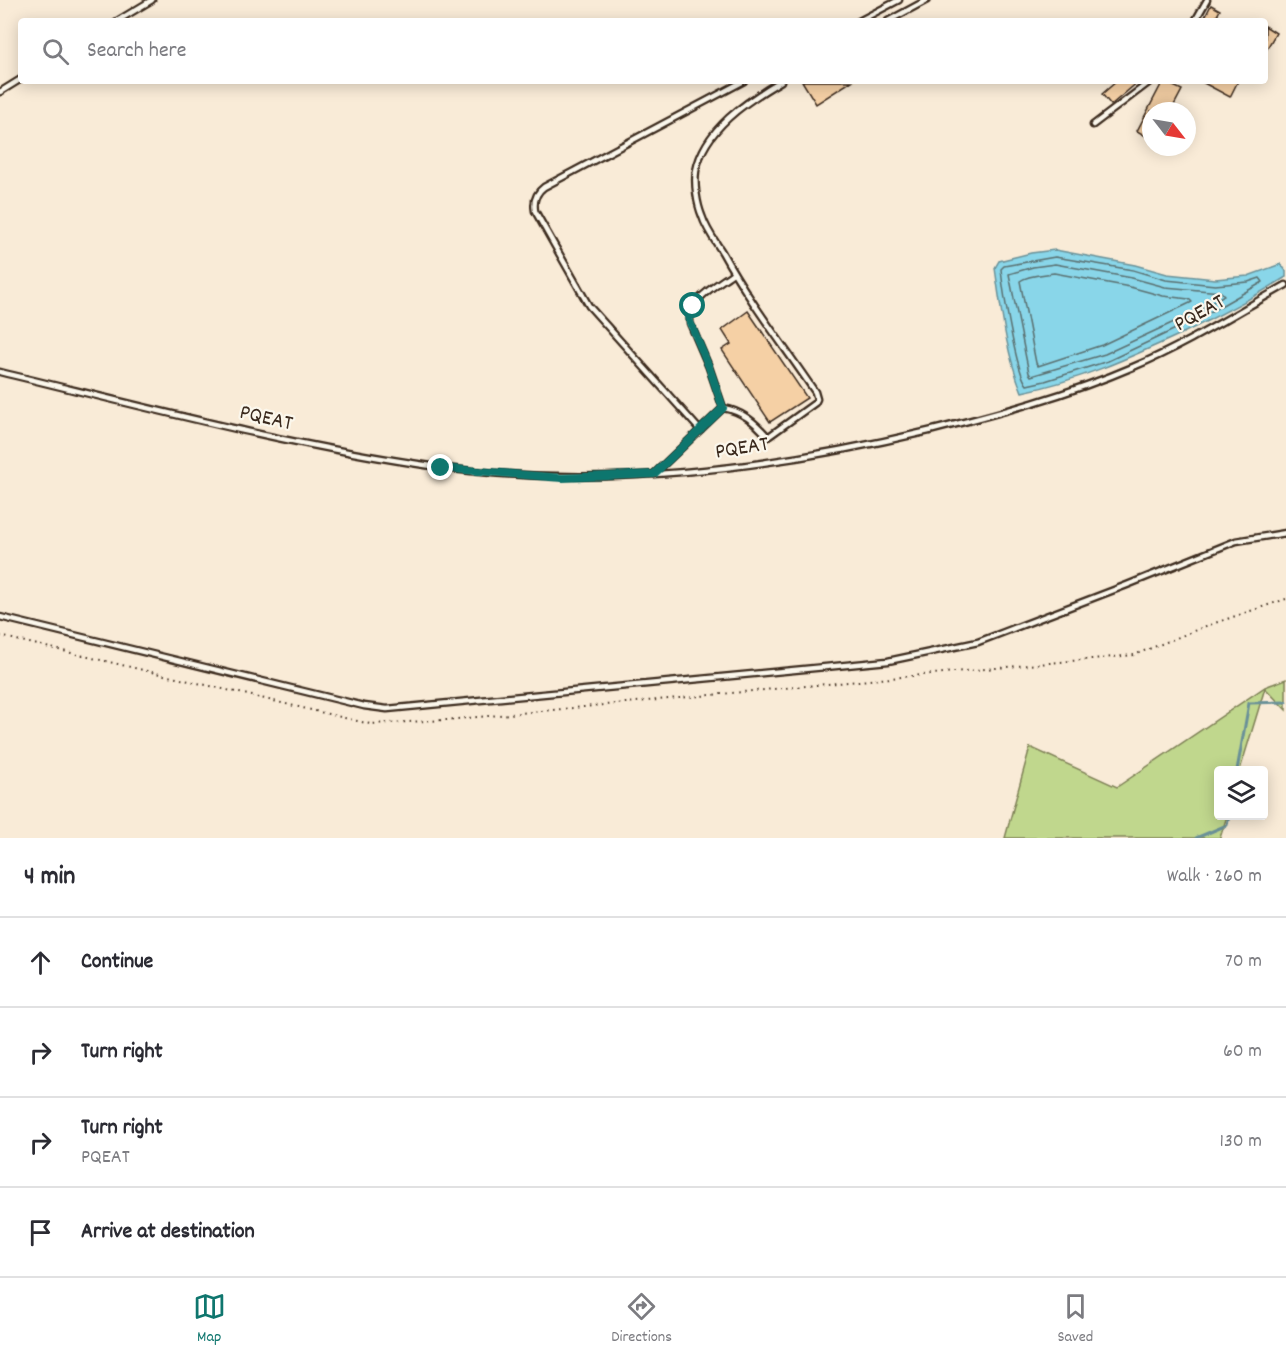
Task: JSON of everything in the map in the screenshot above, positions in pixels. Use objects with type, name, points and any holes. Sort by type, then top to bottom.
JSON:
[{"type":"lane","points":[[122,18],[152,0]]},
{"type":"lane","points":[[865,18],[899,0]]},
{"type":"lane","points":[[894,18],[927,0]]},
{"type":"lane","points":[[1197,18],[1207,0]]},
{"type":"lane","points":[[0,92],[18,81]]},
{"type":"lane","points":[[700,430],[589,306],[535,211],[534,201],[544,187],[738,84]]},
{"type":"lane","points":[[723,408],[754,421],[768,437],[817,399],[815,392],[733,273],[702,216],[697,193],[696,171],[706,146],[718,128],[739,109],[776,84]]},
{"type":"lane","points":[[1093,125],[1147,84]]},
{"type":"lane","points":[[723,408],[689,315],[699,299],[733,273]]},
{"type":"lane","name":"PQEAT","points":[[0,372],[313,447],[441,468],[562,478],[708,471],[853,449],[1001,413],[1147,361],[1286,285]]},
{"type":"lane","points":[[654,474],[723,408]]},
{"type":"lane","points":[[0,617],[364,706],[387,709],[888,661],[978,642],[1236,541],[1286,533]]},
{"type":"green space","points":[[1286,679],[1286,710],[1265,688],[1241,766],[1214,766],[1214,820],[1226,820],[1220,838],[1005,838],[1030,747],[1117,787],[1265,687]]},
{"type":"water","points":[[1055,250],[1135,265],[1167,274],[1215,279],[1248,276],[1281,264],[1286,271],[1286,277],[1221,314],[1142,352],[1063,382],[1022,392],[1008,346],[995,268],[999,261]]},
{"type":"building","points":[[1211,5],[1220,10],[1216,18],[1204,18]]},
{"type":"building","points":[[1268,28],[1276,33],[1268,47]]},
{"type":"building","points":[[804,84],[847,84],[816,104]]},
{"type":"building","points":[[1114,84],[1136,84],[1111,105],[1102,94]]},
{"type":"building","points":[[1161,84],[1169,84],[1182,90],[1176,102],[1152,102]]},
{"type":"building","points":[[1206,84],[1236,84],[1230,97]]},
{"type":"building","points":[[1142,121],[1142,134],[1137,131]]},
{"type":"building","points":[[748,311],[807,398],[770,422],[722,350],[731,344],[722,330]]},
{"type":"waterway","points":[[1238,766],[1249,703],[1286,702]]},
{"type":"waterway","points":[[1196,838],[1227,825],[1228,820]]},
{"type":"route","points":[[441,468],[562,478],[654,474],[723,408],[690,322],[689,315],[693,306]]}]
